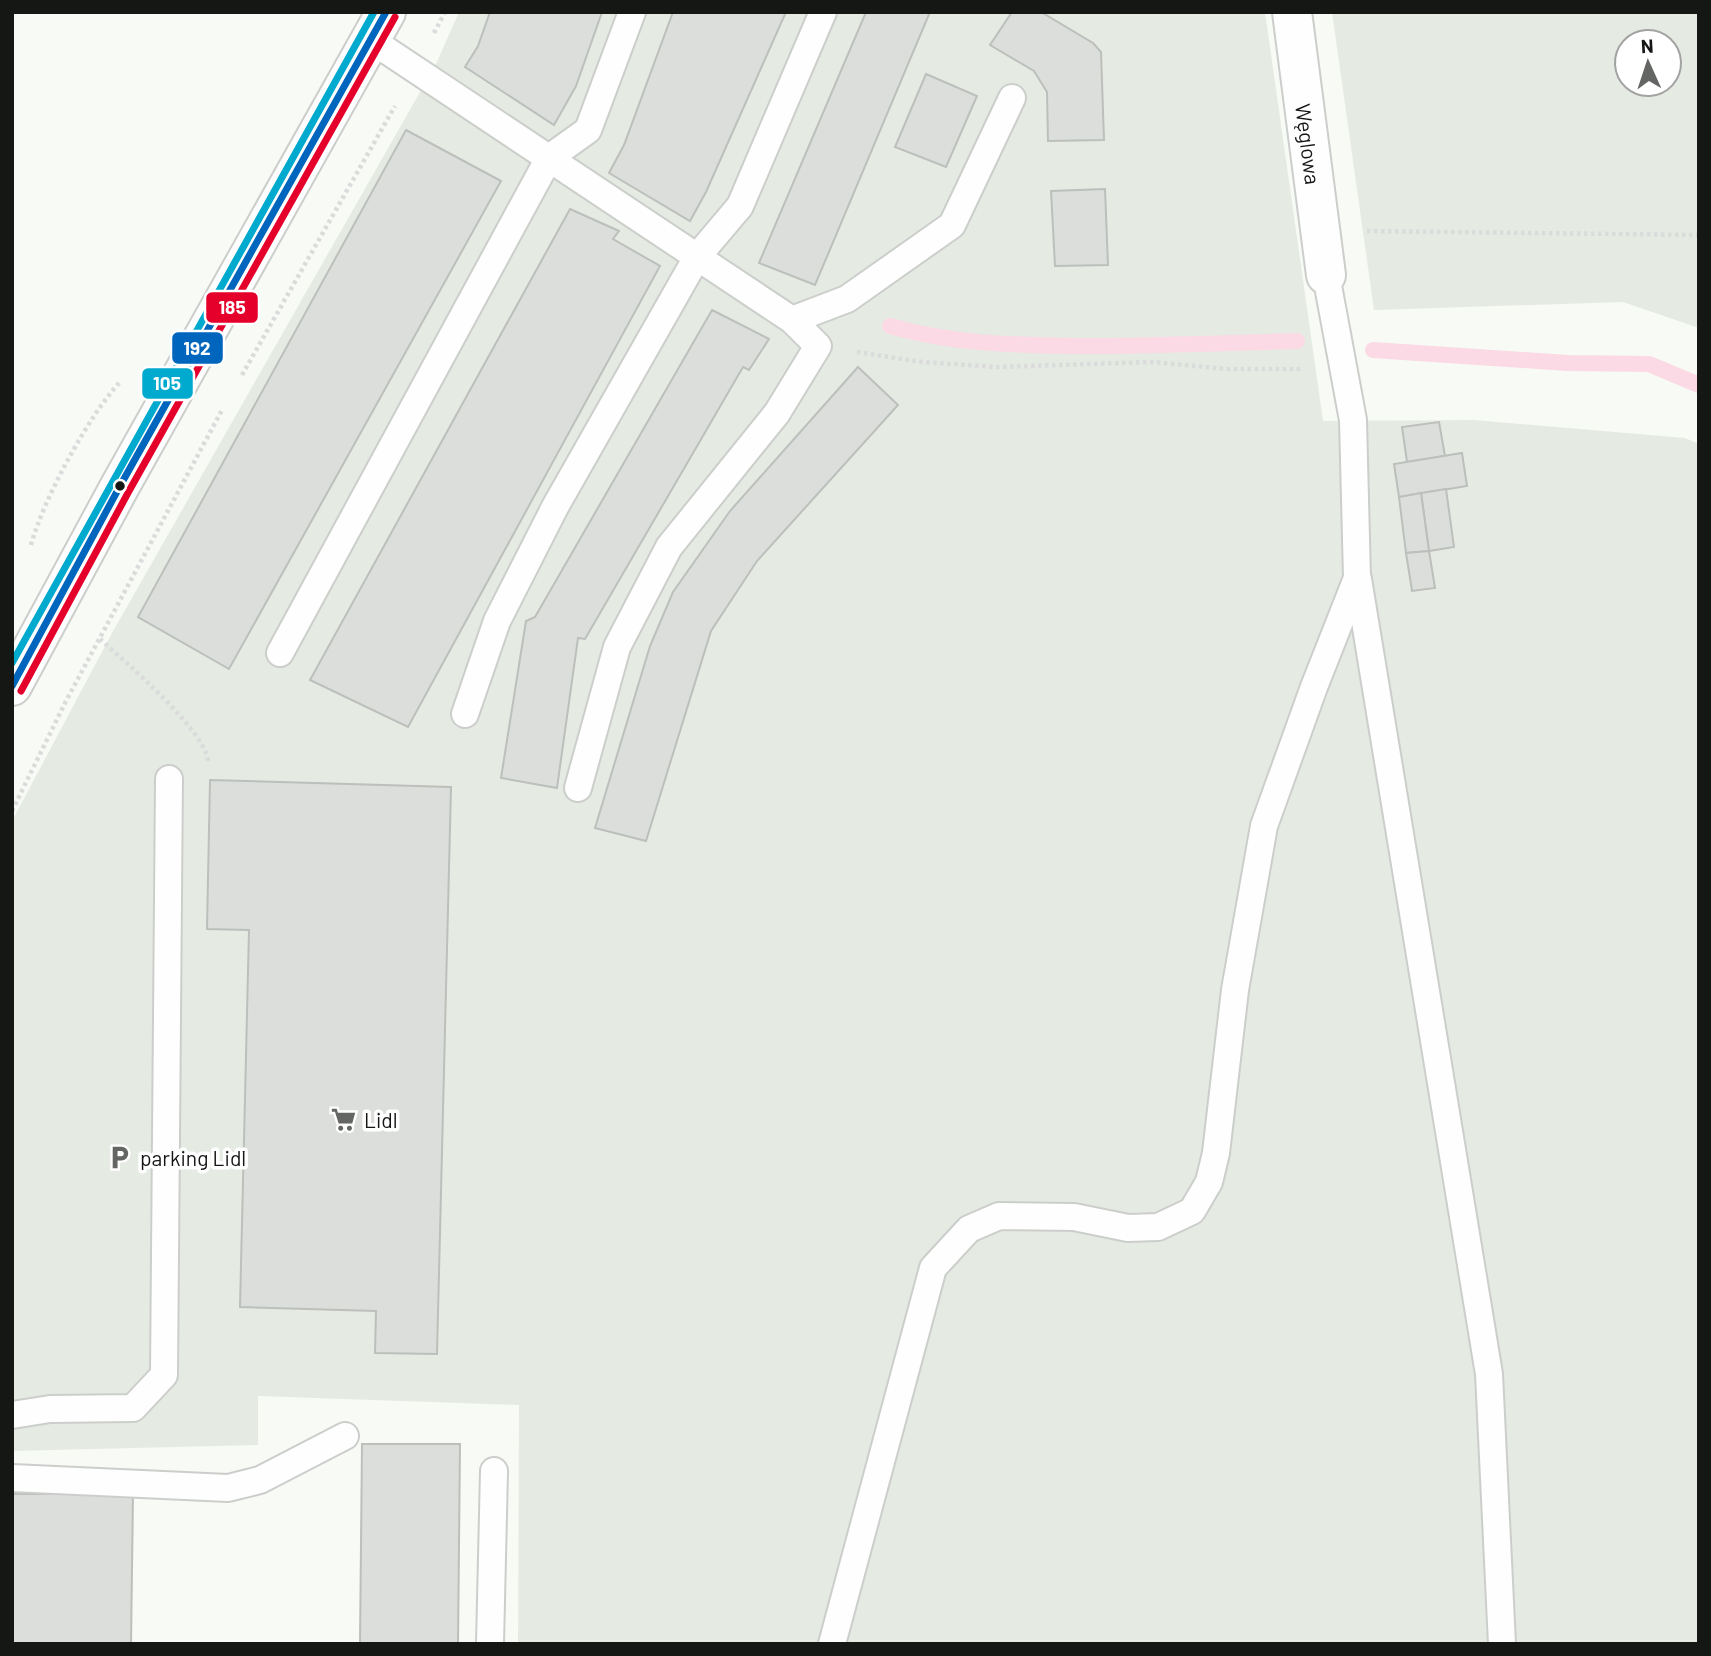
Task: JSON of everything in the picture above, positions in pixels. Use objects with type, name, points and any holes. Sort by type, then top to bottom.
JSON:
[{"type":"street","name":"Węglowa","points":[[1292,12],[1326,275]]},
{"type":"street","points":[[12,686],[126,474],[378,26]]},
{"type":"lane","points":[[281,653],[549,158],[588,130],[632,12]]},
{"type":"lane","points":[[465,714],[503,610],[555,507],[698,257],[740,206],[823,12]]},
{"type":"lane","points":[[378,26],[414,70],[792,320],[818,346],[777,413],[669,547],[617,647],[578,788]]},
{"type":"lane","points":[[792,320],[847,299],[953,225],[1012,98]]},
{"type":"lane","points":[[1326,275],[1353,420],[1357,578],[1489,1374],[1502,1644]]},
{"type":"lane","points":[[832,1644],[933,1268],[969,1229],[999,1216],[1074,1217],[1128,1228],[1158,1227],[1192,1211],[1209,1182],[1216,1153],[1235,990],[1264,826],[1357,578]]},
{"type":"lane","points":[[12,1415],[50,1409],[132,1408],[164,1375],[169,779]]},
{"type":"lane","points":[[12,1478],[228,1488],[260,1480],[345,1436]]},
{"type":"lane","points":[[490,1644],[494,1471]]},
{"type":"path","points":[[239,380],[444,12]]},
{"type":"path","points":[[1320,230],[1699,235]]},
{"type":"path","points":[[818,346],[922,362],[972,365],[1152,362],[1227,369],[1301,370],[1339,349]]},
{"type":"path","points":[[12,811],[225,404]]},
{"type":"path","points":[[100,639],[154,688],[197,737],[208,755],[208,774]]},
{"type":"shaded area","points":[[459,12],[1265,12],[1323,421],[1474,420],[1685,438],[1699,444],[1699,1644],[518,1644],[519,1405],[258,1396],[258,1445],[12,1451],[12,821],[112,633],[436,64]]},
{"type":"shaded area","points":[[1332,12],[1699,12],[1699,328],[1623,302],[1374,310]]},
{"type":"building","points":[[490,12],[602,12],[576,86],[554,125],[465,67],[478,46]]},
{"type":"building","points":[[673,12],[786,12],[706,192],[690,221],[609,173],[624,145]]},
{"type":"building","points":[[866,12],[930,12],[815,285],[759,263]]},
{"type":"building","points":[[1012,12],[1041,12],[1093,43],[1101,52],[1104,140],[1048,141],[1047,92],[1034,71],[990,45]]},
{"type":"building","points":[[926,74],[977,96],[946,167],[895,147]]},
{"type":"building","points":[[406,130],[501,181],[229,669],[138,617]]},
{"type":"building","points":[[1105,189],[1108,265],[1055,266],[1051,191]]},
{"type":"building","points":[[570,209],[619,231],[613,239],[660,266],[408,727],[310,680]]},
{"type":"building","points":[[712,310],[769,339],[749,370],[743,367],[585,639],[578,638],[557,788],[501,778],[526,621],[535,617]]},
{"type":"building","points":[[858,367],[898,405],[757,561],[711,631],[646,841],[595,828],[650,646],[673,592],[730,511]]},
{"type":"building","points":[[1439,422],[1445,456],[1407,462],[1402,427]]},
{"type":"building","points":[[1462,453],[1467,486],[1399,497],[1394,464]]},
{"type":"building","points":[[1446,489],[1454,547],[1429,551],[1421,493]]},
{"type":"building","points":[[1421,493],[1429,551],[1406,553],[1399,497]]},
{"type":"building","points":[[1429,551],[1435,588],[1412,591],[1406,553]]},
{"type":"building","name":"Lidl","points":[[210,780],[451,787],[437,1354],[375,1353],[376,1311],[240,1307],[249,930],[207,929]]},
{"type":"building","points":[[362,1444],[460,1444],[458,1644],[360,1644]]},
{"type":"building","points":[[12,1494],[133,1494],[131,1644],[12,1644]]},
{"type":"waterway","points":[[890,326],[936,337],[1029,345],[1131,346],[1297,341]]},
{"type":"waterway","points":[[1373,350],[1568,363],[1649,364],[1699,385]]},
{"type":"transit line","name":"105","points":[[12,663],[374,12]]},
{"type":"transit line","name":"192","points":[[12,686],[120,486],[386,12]]},
{"type":"transit line","name":"185","points":[[21,691],[129,491],[395,17]]},
{"type":"place","name":"Lidl","points":[[344,1119]]},
{"type":"place","name":"parking Lidl","points":[[120,1157]]}]
